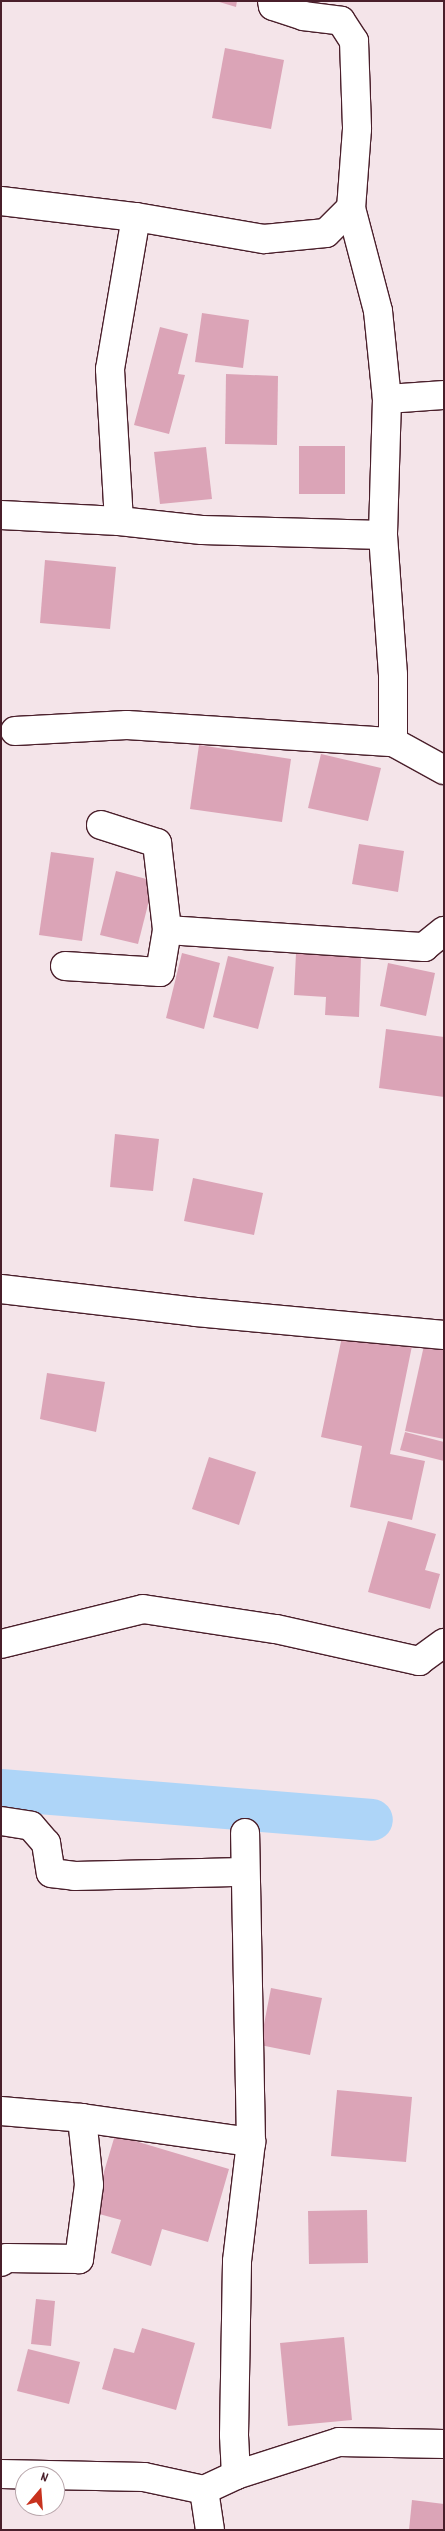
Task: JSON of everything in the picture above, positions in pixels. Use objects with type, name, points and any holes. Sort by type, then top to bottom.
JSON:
[{"type":"street","points":[[272,1],[273,6],[304,16],[341,21],[354,41],[357,129],[351,208],[378,311],[388,399],[383,535],[393,675],[393,742]]},
{"type":"street","points":[[1,201],[136,217],[264,239],[326,233],[351,208]]},
{"type":"street","points":[[118,521],[110,369],[136,217]]},
{"type":"street","points":[[388,399],[444,395]]},
{"type":"street","points":[[1,515],[118,521],[202,530],[383,535]]},
{"type":"street","points":[[15,731],[127,725],[393,742],[444,770]]},
{"type":"street","points":[[65,966],[160,972],[167,930],[157,843],[101,825]]},
{"type":"street","points":[[167,930],[424,947],[444,931]]},
{"type":"street","points":[[1,1289],[196,1312],[444,1335]]},
{"type":"street","points":[[1,1644],[143,1610],[276,1629],[419,1661],[444,1643]]},
{"type":"street","points":[[1,1822],[31,1826],[46,1843],[51,1873],[76,1876],[244,1872]]},
{"type":"street","points":[[236,2476],[234,2435],[237,2261],[251,2142],[244,1872],[245,1833]]},
{"type":"street","points":[[1,2111],[82,2118],[251,2142]]},
{"type":"street","points":[[1,2262],[7,2258],[80,2259],[89,2185],[82,2118]]},
{"type":"street","points":[[1,2474],[144,2477],[204,2490],[236,2476],[339,2442],[444,2444]]},
{"type":"street","points":[[204,2490],[210,2530]]},
{"type":"building","points":[[216,1],[237,1],[236,7]]},
{"type":"building","points":[[225,48],[284,60],[271,129],[212,118]]},
{"type":"building","points":[[202,313],[249,320],[243,368],[195,362]]},
{"type":"building","points":[[160,327],[188,334],[178,374],[185,375],[169,434],[134,425]]},
{"type":"building","points":[[226,374],[278,376],[277,445],[225,444]]},
{"type":"building","points":[[299,446],[345,446],[345,494],[299,494]]},
{"type":"building","points":[[206,447],[212,499],[160,504],[154,452]]},
{"type":"building","points":[[45,560],[116,567],[110,629],[40,623]]},
{"type":"building","points":[[199,745],[291,759],[282,822],[190,809]]},
{"type":"building","points":[[321,754],[381,768],[368,821],[308,808]]},
{"type":"building","points":[[359,844],[404,851],[398,892],[352,884]]},
{"type":"building","points":[[51,852],[94,858],[82,941],[39,935]]},
{"type":"building","points":[[116,871],[154,881],[138,944],[100,935]]},
{"type":"building","points":[[182,953],[220,963],[204,1029],[166,1018]]},
{"type":"building","points":[[296,953],[361,957],[359,1017],[325,1015],[326,997],[294,995]]},
{"type":"building","points":[[228,956],[274,967],[258,1029],[213,1017]]},
{"type":"building","points":[[388,963],[435,973],[426,1016],[380,1006]]},
{"type":"building","points":[[386,1029],[444,1037],[444,1097],[379,1088]]},
{"type":"building","points":[[115,1134],[159,1139],[153,1191],[110,1187]]},
{"type":"building","points":[[193,1178],[263,1193],[254,1235],[184,1221]]},
{"type":"building","points":[[343,1332],[412,1346],[390,1454],[425,1461],[412,1520],[350,1507],[362,1446],[321,1437]]},
{"type":"building","points":[[425,1341],[444,1345],[444,1439],[405,1431]]},
{"type":"building","points":[[47,1373],[105,1382],[96,1432],[40,1419]]},
{"type":"building","points":[[405,1432],[444,1442],[444,1461],[400,1450]]},
{"type":"building","points":[[209,1457],[256,1472],[239,1525],[192,1509]]},
{"type":"building","points":[[388,1521],[436,1534],[425,1570],[440,1574],[430,1609],[368,1592]]},
{"type":"building","points":[[271,1988],[322,1998],[310,2055],[260,2045]]},
{"type":"building","points":[[337,2090],[412,2097],[406,2162],[331,2156]]},
{"type":"building","points":[[115,2135],[229,2169],[208,2242],[162,2229],[151,2266],[111,2253],[121,2220],[92,2212]]},
{"type":"building","points":[[367,2210],[368,2263],[309,2264],[308,2211]]},
{"type":"building","points":[[36,2299],[55,2301],[51,2346],[31,2344]]},
{"type":"building","points":[[142,2328],[195,2343],[176,2410],[102,2389],[114,2348],[134,2353]]},
{"type":"building","points":[[344,2337],[352,2420],[288,2426],[280,2343]]},
{"type":"building","points":[[28,2349],[80,2362],[69,2404],[17,2391]]},
{"type":"building","points":[[412,2500],[444,2504],[444,2530],[409,2530]]},
{"type":"waterway","points":[[1,1790],[372,1820]]}]
